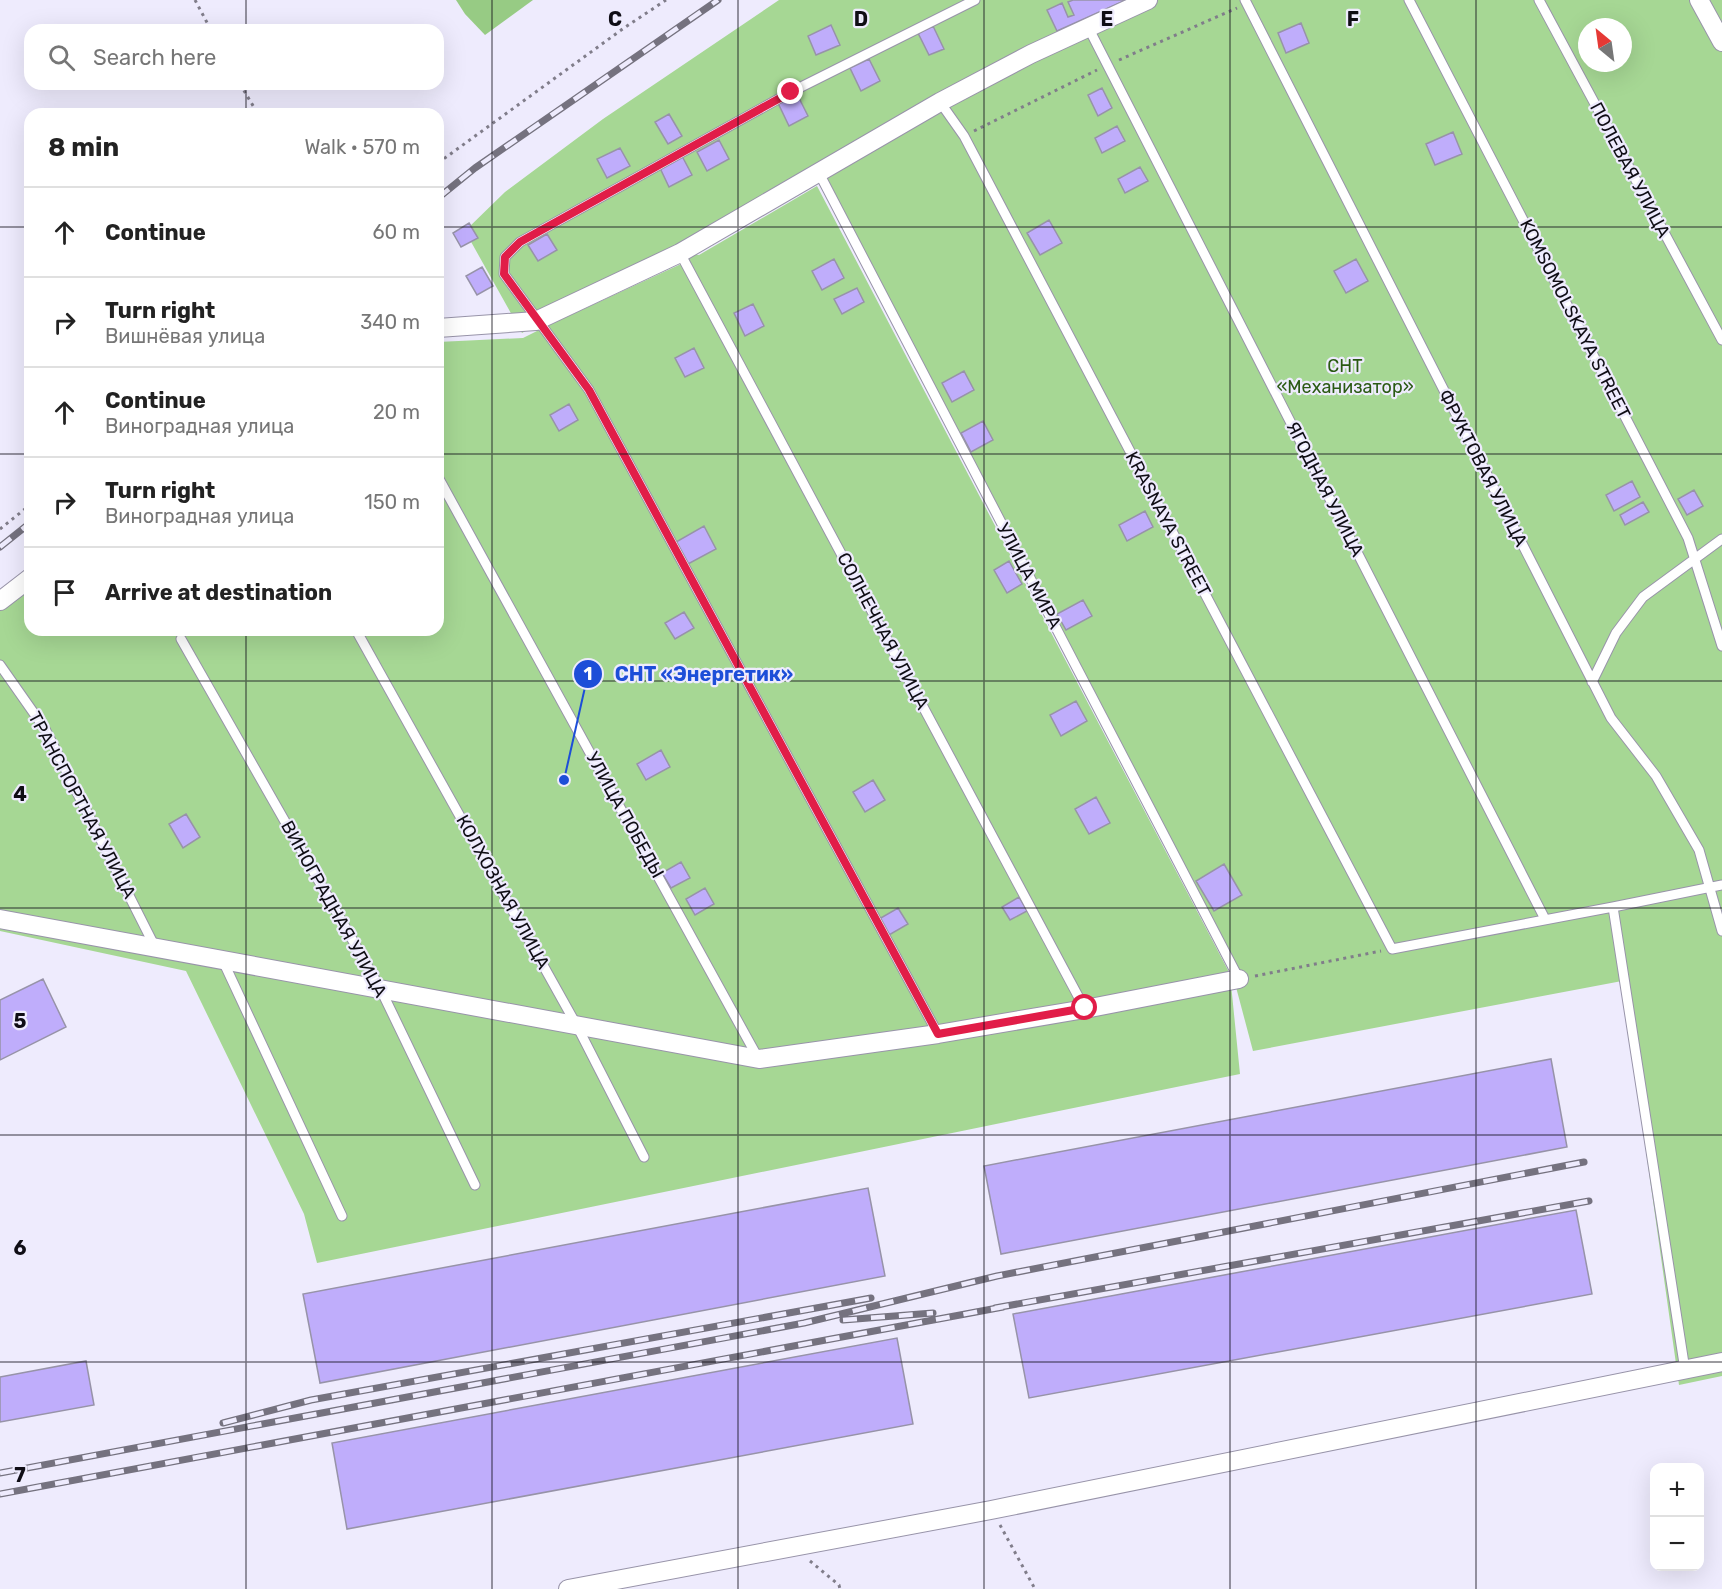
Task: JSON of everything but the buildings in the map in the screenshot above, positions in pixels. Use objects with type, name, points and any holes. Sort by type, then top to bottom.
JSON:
[{"type":"street","points":[[444,328],[536,321],[680,253],[940,102],[1031,54],[1148,0]]},
{"type":"street","points":[[1699,0],[1722,42]]},
{"type":"street","points":[[0,601],[24,583]]},
{"type":"street","points":[[0,919],[156,950],[759,1059],[938,1034],[1239,979]]},
{"type":"street","points":[[568,1589],[992,1510],[1722,1362]]},
{"type":"lane","points":[[938,1034],[589,390],[536,321],[504,274],[505,257],[520,242],[791,92],[975,0]]},
{"type":"lane","name":"ФРУКТОВАЯ УЛИЦА","points":[[1245,0],[1611,718],[1656,776],[1700,850],[1708,887],[1722,931]]},
{"type":"lane","name":"KOMSOMOLSKAYA STREET","points":[[1409,0],[1688,538],[1722,646]]},
{"type":"lane","name":"ПОЛЕВАЯ УЛИЦА","points":[[1539,0],[1722,340]]},
{"type":"lane","name":"ЯГОДНАЯ УЛИЦА","points":[[1088,27],[1545,919]]},
{"type":"lane","name":"KRASNAYA STREET","points":[[940,102],[964,136],[1392,949]]},
{"type":"lane","name":"УЛИЦА МИРА","points":[[819,173],[1239,979]]},
{"type":"lane","name":"СОЛНЕЧНАЯ УЛИЦА","points":[[680,253],[1085,1008]]},
{"type":"lane","name":"УЛИЦА ПОБЕДЫ","points":[[444,488],[759,1059]]},
{"type":"lane","points":[[1592,682],[1616,633],[1643,597],[1722,539]]},
{"type":"lane","name":"КОЛХОЗНАЯ УЛИЦА","points":[[359,636],[577,1026],[645,1157]]},
{"type":"lane","name":"ВИНОГРАДНАЯ УЛИЦА","points":[[181,639],[381,990],[475,1185]]},
{"type":"lane","name":"ТРАНСПОРТНАЯ УЛИЦА","points":[[0,665],[45,729],[156,950]]},
{"type":"lane","points":[[1392,949],[1722,885]]},
{"type":"lane","points":[[1613,907],[1685,1370]]},
{"type":"lane","points":[[223,961],[342,1216]]},
{"type":"path","points":[[195,0],[208,24]]},
{"type":"path","points":[[444,159],[666,0]]},
{"type":"path","points":[[244,90],[254,108]]},
{"type":"path","points":[[0,529],[24,510]]},
{"type":"path","points":[[1239,979],[1392,949]]},
{"type":"path","points":[[992,1510],[1035,1589]]},
{"type":"path","points":[[792,1547],[839,1585],[840,1589]]},
{"type":"green space","points":[[456,0],[533,0],[485,35],[465,14]]},
{"type":"green space","name":"СНТ «Механизатор»","points":[[779,0],[1722,0],[1722,1376],[1679,1385],[1622,981],[1253,1051],[1232,972],[839,219],[817,181],[683,253],[699,255],[817,186],[1230,974],[1240,1074],[317,1263],[304,1214],[186,971],[0,931],[0,594],[24,576],[24,636],[444,636],[444,342],[523,338],[537,331],[536,322],[533,327],[522,333],[465,231],[505,192],[603,119]],"holes":[[[681,259],[681,264],[549,325],[539,321]]]},
{"type":"railway","points":[[444,193],[475,168],[718,0]]},
{"type":"railway","points":[[0,547],[24,528]]},
{"type":"railway","points":[[0,1473],[804,1323],[997,1276],[1584,1162]]},
{"type":"railway","points":[[995,1308],[1589,1201]]},
{"type":"railway","points":[[223,1423],[311,1400],[871,1298]]},
{"type":"railway","points":[[0,1494],[1003,1307]]},
{"type":"railway","points":[[843,1320],[933,1313]]},
{"type":"place","name":"СНТ «Энергетик»","points":[[564,780]]},
{"type":"route","points":[[791,92],[520,242],[505,257],[504,274],[536,321],[589,390],[938,1034],[1085,1008]]}]
